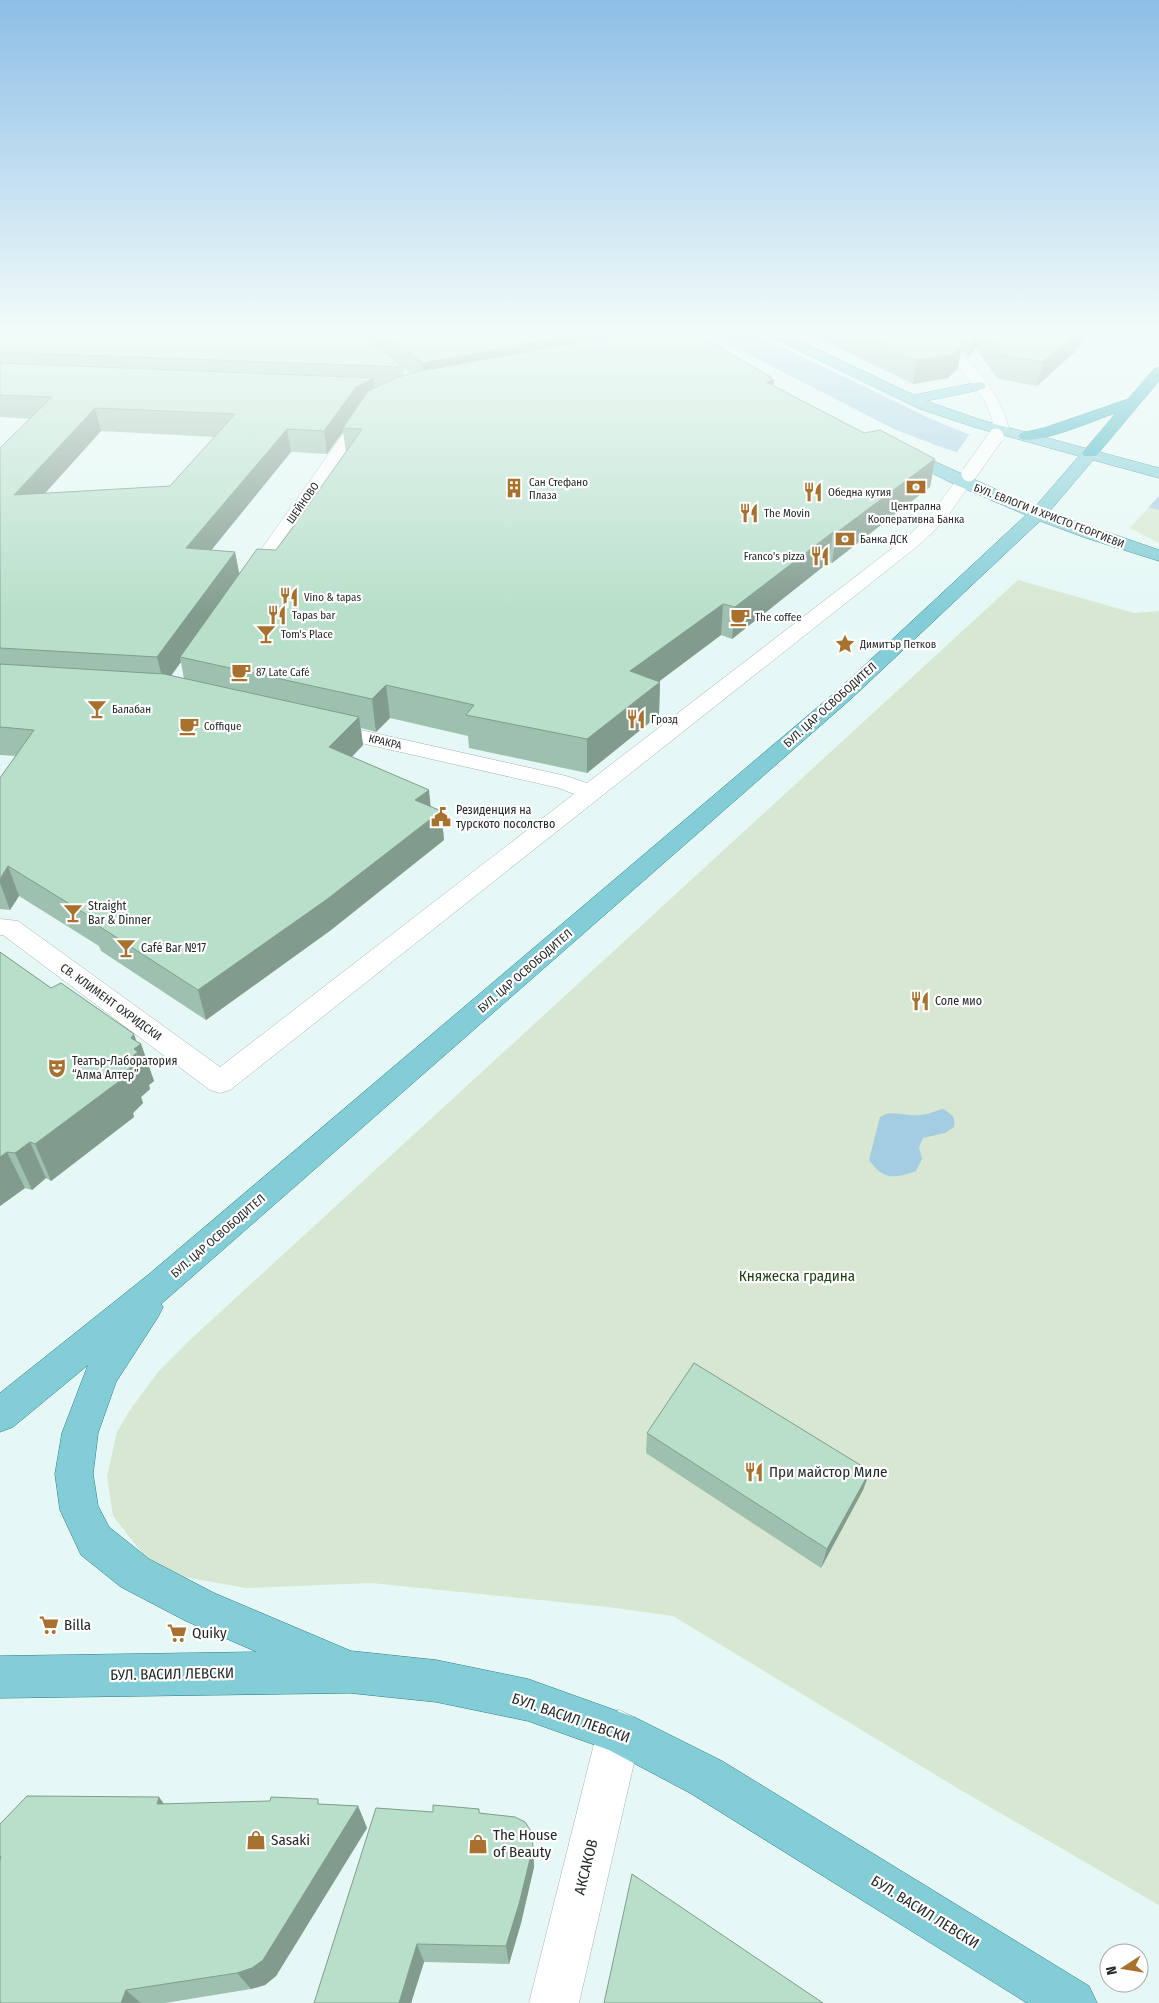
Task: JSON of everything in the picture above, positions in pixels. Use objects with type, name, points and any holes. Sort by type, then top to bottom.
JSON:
[{"type":"highway","points":[[1026,436],[1057,428]]},
{"type":"highway","points":[[1087,458],[1111,428]]},
{"type":"main road","points":[[987,428],[999,433],[1026,436],[1087,458],[1159,473]]},
{"type":"main road","name":"БУЛ. ЕВЛОГИ И ХРИСТО ГЕОРГИЕВИ","points":[[886,445],[1043,508],[1104,540],[1159,556]]},
{"type":"main road","name":"БУЛ. ЦАР ОСВОБОДИТЕЛ","points":[[0,1415],[160,1286],[845,694],[1043,508],[1087,458]]},
{"type":"main road","points":[[160,1286],[101,1375],[80,1433],[74,1474],[79,1510],[95,1541],[135,1573],[200,1607],[350,1672]]},
{"type":"main road","name":"БУЛ. ВАСИЛ ЛЕВСКИ","points":[[0,1676],[350,1672],[436,1681],[528,1700],[619,1732],[706,1777],[1072,2003]]},
{"type":"street","name":"ШЕЙНОВО","points":[[242,592],[355,428]]},
{"type":"street","points":[[589,792],[913,541],[939,516],[999,433],[999,428]]},
{"type":"street","name":"КРАКРА","points":[[304,724],[566,783],[589,792]]},
{"type":"street","name":"СВ. КЛИМЕНТ ОХРИДСКИ","points":[[0,927],[9,927],[220,1082],[589,792]]},
{"type":"street","name":"АКСАКОВ","points":[[554,2003],[619,1732]]},
{"type":"green space","points":[[1159,496],[1159,543],[1130,528]]},
{"type":"green space","name":"Княжеска градина","points":[[1018,580],[1134,613],[1159,611],[1159,1905],[959,1789],[673,1616],[608,1607],[371,1583],[246,1588],[173,1575],[142,1553],[113,1516],[107,1476],[117,1432],[130,1410],[158,1372],[191,1339]]},
{"type":"water","points":[[954,428],[1039,455],[1159,487],[1159,510],[1021,473],[938,446],[894,429]]},
{"type":"water","points":[[943,1109],[954,1118],[954,1127],[945,1133],[923,1138],[919,1147],[922,1159],[916,1171],[890,1176],[874,1167],[869,1160],[880,1117],[894,1113],[922,1115]]},
{"type":"pier","points":[[971,432],[1159,484],[1159,496],[1147,509],[955,455]]},
{"type":"building","points":[[20,428],[76,428],[14,495],[170,486],[222,428],[326,428],[324,431],[287,429],[186,548],[235,552],[157,657],[0,648],[0,448]]},
{"type":"building","points":[[352,428],[855,428],[864,433],[880,430],[935,459],[836,533],[833,532],[735,607],[723,604],[630,671],[660,682],[587,739],[466,715],[474,705],[386,685],[372,699],[180,657],[257,549],[276,550],[362,429]]},
{"type":"building","points":[[0,664],[164,674],[359,717],[329,747],[429,790],[415,800],[441,811],[326,900],[198,990],[91,921],[94,919],[8,866],[0,879],[0,778],[34,730],[0,727]]},
{"type":"building","points":[[0,952],[51,988],[61,983],[134,1034],[131,1038],[141,1044],[134,1049],[138,1052],[125,1062],[131,1067],[118,1078],[121,1080],[35,1144],[30,1142],[15,1153],[7,1152],[0,1157]]},
{"type":"building","name":"При майстор Миле","points":[[694,1363],[870,1471],[827,1549],[647,1433]]},
{"type":"building","points":[[27,1796],[159,1797],[157,1804],[270,1801],[271,1797],[318,1799],[318,1804],[358,1806],[263,1960],[252,1968],[237,1973],[126,1990],[121,2003],[0,2003],[0,1824]]},
{"type":"building","points":[[433,1805],[479,1809],[479,1813],[515,1817],[525,1822],[531,1831],[533,1847],[506,1946],[417,1944],[399,2003],[314,2003],[376,1808],[433,1812]]},
{"type":"building","points":[[632,1874],[823,2003],[604,2003]]},
{"type":"place","name":"Централна Кооперативна Банка","points":[[916,487]]},
{"type":"place","name":"Сан Стефано Плаза","points":[[514,488]]},
{"type":"place","name":"Обедна кутия","points":[[813,492]]},
{"type":"place","name":"The Movin","points":[[749,513]]},
{"type":"place","name":"Банка ДСК","points":[[845,539]]},
{"type":"place","name":"Franco's pizza","points":[[820,556]]},
{"type":"place","name":"Vino & tapas","points":[[289,597]]},
{"type":"place","name":"Tapas bar","points":[[277,615]]},
{"type":"place","name":"The coffee","points":[[740,617]]},
{"type":"place","name":"Tom's Place","points":[[266,634]]},
{"type":"place","name":"Димитър Петков","points":[[845,644]]},
{"type":"place","name":"87 Late Café","points":[[241,672]]},
{"type":"place","name":"Балабан","points":[[97,709]]},
{"type":"place","name":"Грозд","points":[[636,719]]},
{"type":"place","name":"Coffique","points":[[189,726]]},
{"type":"place","name":"Резиденция на турското посолство","points":[[441,817]]},
{"type":"place","name":"Straight Bar & Dinner","points":[[73,913]]},
{"type":"place","name":"Café Bar №17","points":[[126,948]]},
{"type":"place","name":"Соле мио","points":[[920,1001]]},
{"type":"place","name":"Театър-Лаборатория “Алма Алтер”","points":[[57,1068]]},
{"type":"place","name":"При майстор Миле","points":[[754,1472]]},
{"type":"place","name":"Billa","points":[[49,1625]]},
{"type":"place","name":"Quiky","points":[[177,1633]]},
{"type":"place","name":"Sasaki","points":[[256,1840]]},
{"type":"place","name":"The House of Beauty","points":[[478,1844]]}]
